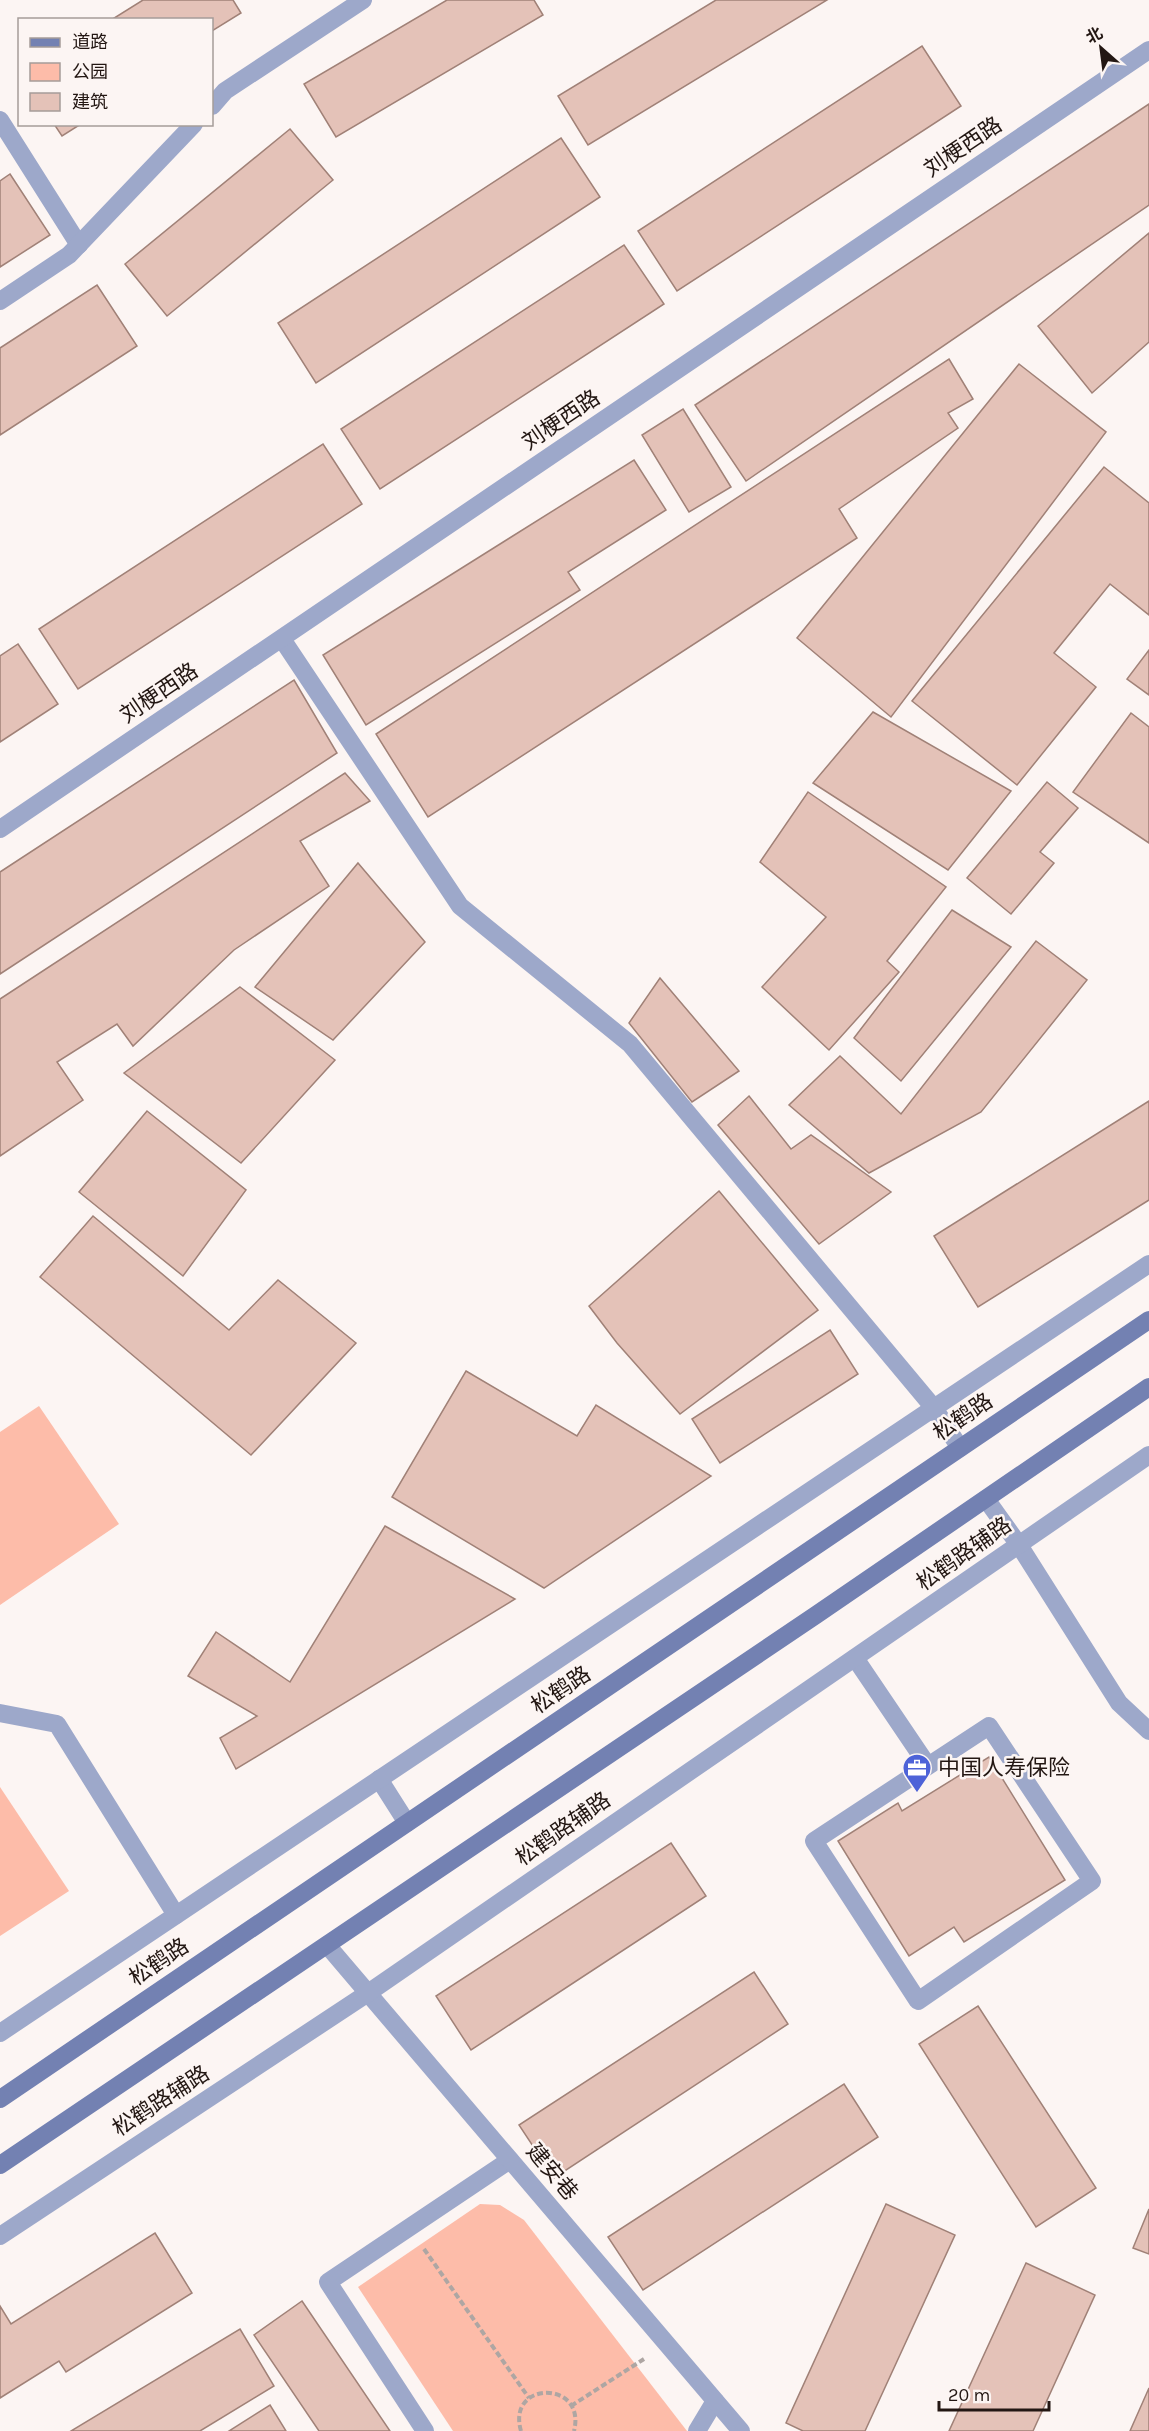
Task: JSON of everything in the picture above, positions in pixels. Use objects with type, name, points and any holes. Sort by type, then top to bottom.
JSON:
[{"type":"main road","name":"松鹤路","points":[[0,2099],[1149,1320]]},
{"type":"main road","points":[[0,2165],[1149,1387]]},
{"type":"street","points":[[213,105],[225,92],[363,0]]},
{"type":"street","name":"刘梗西路","points":[[0,829],[1149,50]]},
{"type":"street","points":[[0,120],[79,245]]},
{"type":"street","points":[[0,301],[69,255],[192,126]]},
{"type":"street","points":[[282,639],[460,906],[630,1044],[934,1408],[960,1448]]},
{"type":"street","points":[[0,2033],[1149,1264]]},
{"type":"street","name":"松鹤路辅路","points":[[0,2236],[368,1993],[1149,1455]]},
{"type":"street","points":[[986,1498],[1019,1545],[1119,1703],[1149,1731]]},
{"type":"street","points":[[855,1658],[928,1766]]},
{"type":"street","points":[[0,1713],[57,1724],[176,1915]]},
{"type":"street","points":[[989,1726],[1092,1881],[918,2001],[814,1841],[928,1766],[989,1726]]},
{"type":"street","points":[[379,1779],[407,1823]]},
{"type":"street","name":"建安巷","points":[[327,1945],[741,2431]]},
{"type":"street","points":[[425,2431],[328,2282],[510,2160]]},
{"type":"street","points":[[697,2431],[715,2401]]},
{"type":"path","points":[[409,2228],[529,2398]]},
{"type":"path","points":[[572,2406],[667,2344]]},
{"type":"path","points":[[521,2431],[519,2414],[529,2398],[548,2391],[557,2393],[572,2406],[576,2423],[574,2431]]},
{"type":"green space","points":[[39,1406],[119,1524],[0,1605],[0,1432]]},
{"type":"green space","points":[[0,1787],[69,1891],[0,1936]]},
{"type":"green space","points":[[480,2204],[500,2205],[524,2220],[687,2431],[453,2431],[358,2287]]},
{"type":"building","points":[[143,0],[233,0],[241,13],[213,30],[213,18],[114,18]]},
{"type":"building","points":[[447,0],[534,0],[543,15],[336,137],[304,84]]},
{"type":"building","points":[[716,0],[827,0],[588,145],[558,96]]},
{"type":"building","points":[[922,46],[961,106],[677,291],[638,231]]},
{"type":"building","points":[[1149,104],[1149,205],[746,481],[695,405]]},
{"type":"building","points":[[55,126],[78,126],[62,136]]},
{"type":"building","points":[[290,129],[333,180],[167,316],[125,264]]},
{"type":"building","points":[[561,138],[600,197],[316,383],[278,323]]},
{"type":"building","points":[[10,174],[50,235],[0,267],[0,181]]},
{"type":"building","points":[[1149,233],[1149,342],[1092,393],[1038,326]]},
{"type":"building","points":[[624,245],[664,304],[380,489],[341,429]]},
{"type":"building","points":[[97,285],[137,346],[0,435],[0,348]]},
{"type":"building","points":[[949,359],[973,399],[948,413],[958,428],[839,509],[857,538],[428,817],[376,734]]},
{"type":"building","points":[[1019,364],[1106,432],[891,717],[797,638]]},
{"type":"building","points":[[683,409],[731,487],[689,512],[642,435]]},
{"type":"building","points":[[323,444],[362,504],[78,689],[39,629]]},
{"type":"building","points":[[634,460],[666,510],[568,572],[580,590],[366,725],[323,655]]},
{"type":"building","points":[[1104,467],[1149,503],[1149,615],[1110,584],[1054,653],[1096,687],[1017,785],[912,701]]},
{"type":"building","points":[[18,644],[58,704],[0,742],[0,656]]},
{"type":"building","points":[[1149,650],[1149,695],[1127,679]]},
{"type":"building","points":[[294,680],[337,753],[0,974],[0,872]]},
{"type":"building","points":[[873,712],[1011,791],[948,870],[813,783]]},
{"type":"building","points":[[1131,713],[1149,727],[1149,843],[1073,792]]},
{"type":"building","points":[[345,773],[370,801],[300,841],[329,886],[234,950],[133,1046],[117,1024],[57,1062],[83,1100],[0,1156],[0,999]]},
{"type":"building","points":[[1047,782],[1078,808],[1040,852],[1054,863],[1011,914],[967,878]]},
{"type":"building","points":[[808,792],[946,887],[887,961],[899,972],[829,1050],[762,987],[826,917],[760,862]]},
{"type":"building","points":[[358,863],[425,942],[333,1040],[255,987]]},
{"type":"building","points":[[952,910],[1011,947],[901,1081],[854,1038]]},
{"type":"building","points":[[1036,941],[1087,980],[981,1112],[869,1173],[789,1105],[840,1056],[901,1114]]},
{"type":"building","points":[[660,978],[739,1071],[692,1102],[629,1023]]},
{"type":"building","points":[[240,987],[335,1060],[241,1163],[124,1073]]},
{"type":"building","points":[[749,1096],[791,1149],[811,1135],[891,1192],[819,1244],[718,1125]]},
{"type":"building","points":[[1149,1101],[1149,1200],[978,1307],[934,1236]]},
{"type":"building","points":[[147,1111],[246,1190],[183,1276],[79,1192]]},
{"type":"building","points":[[719,1191],[818,1310],[680,1414],[617,1343],[589,1306]]},
{"type":"building","points":[[93,1216],[229,1330],[278,1280],[356,1343],[251,1455],[40,1277]]},
{"type":"building","points":[[830,1330],[858,1374],[720,1463],[692,1419]]},
{"type":"building","points":[[466,1371],[577,1436],[596,1405],[711,1476],[544,1588],[392,1497]]},
{"type":"building","points":[[385,1526],[515,1599],[236,1769],[220,1738],[257,1716],[188,1676],[216,1632],[290,1682]]},
{"type":"building","points":[[989,1757],[1065,1880],[964,1942],[954,1927],[909,1956],[838,1841],[898,1803],[902,1811]]},
{"type":"building","points":[[671,1843],[706,1896],[471,2050],[436,1996]]},
{"type":"building","points":[[754,1972],[788,2024],[554,2178],[519,2125]]},
{"type":"building","points":[[978,2006],[1096,2188],[1036,2227],[919,2044]]},
{"type":"building","points":[[844,2084],[878,2137],[643,2290],[608,2237]]},
{"type":"building","points":[[886,2204],[955,2235],[865,2431],[803,2431],[786,2423]]},
{"type":"building","points":[[1149,2209],[1149,2254],[1133,2248]]},
{"type":"building","points":[[155,2233],[192,2293],[66,2372],[59,2361],[0,2398],[0,2306],[11,2324]]},
{"type":"building","points":[[1026,2263],[1095,2295],[1033,2431],[949,2431]]},
{"type":"building","points":[[302,2301],[390,2431],[319,2431],[254,2335]]},
{"type":"building","points":[[240,2329],[274,2386],[200,2431],[71,2431]]},
{"type":"building","points":[[1149,2388],[1149,2431],[1130,2431]]},
{"type":"building","points":[[270,2405],[286,2431],[229,2431]]},
{"type":"place","name":"中国人寿保险","points":[[917,1794]]}]
